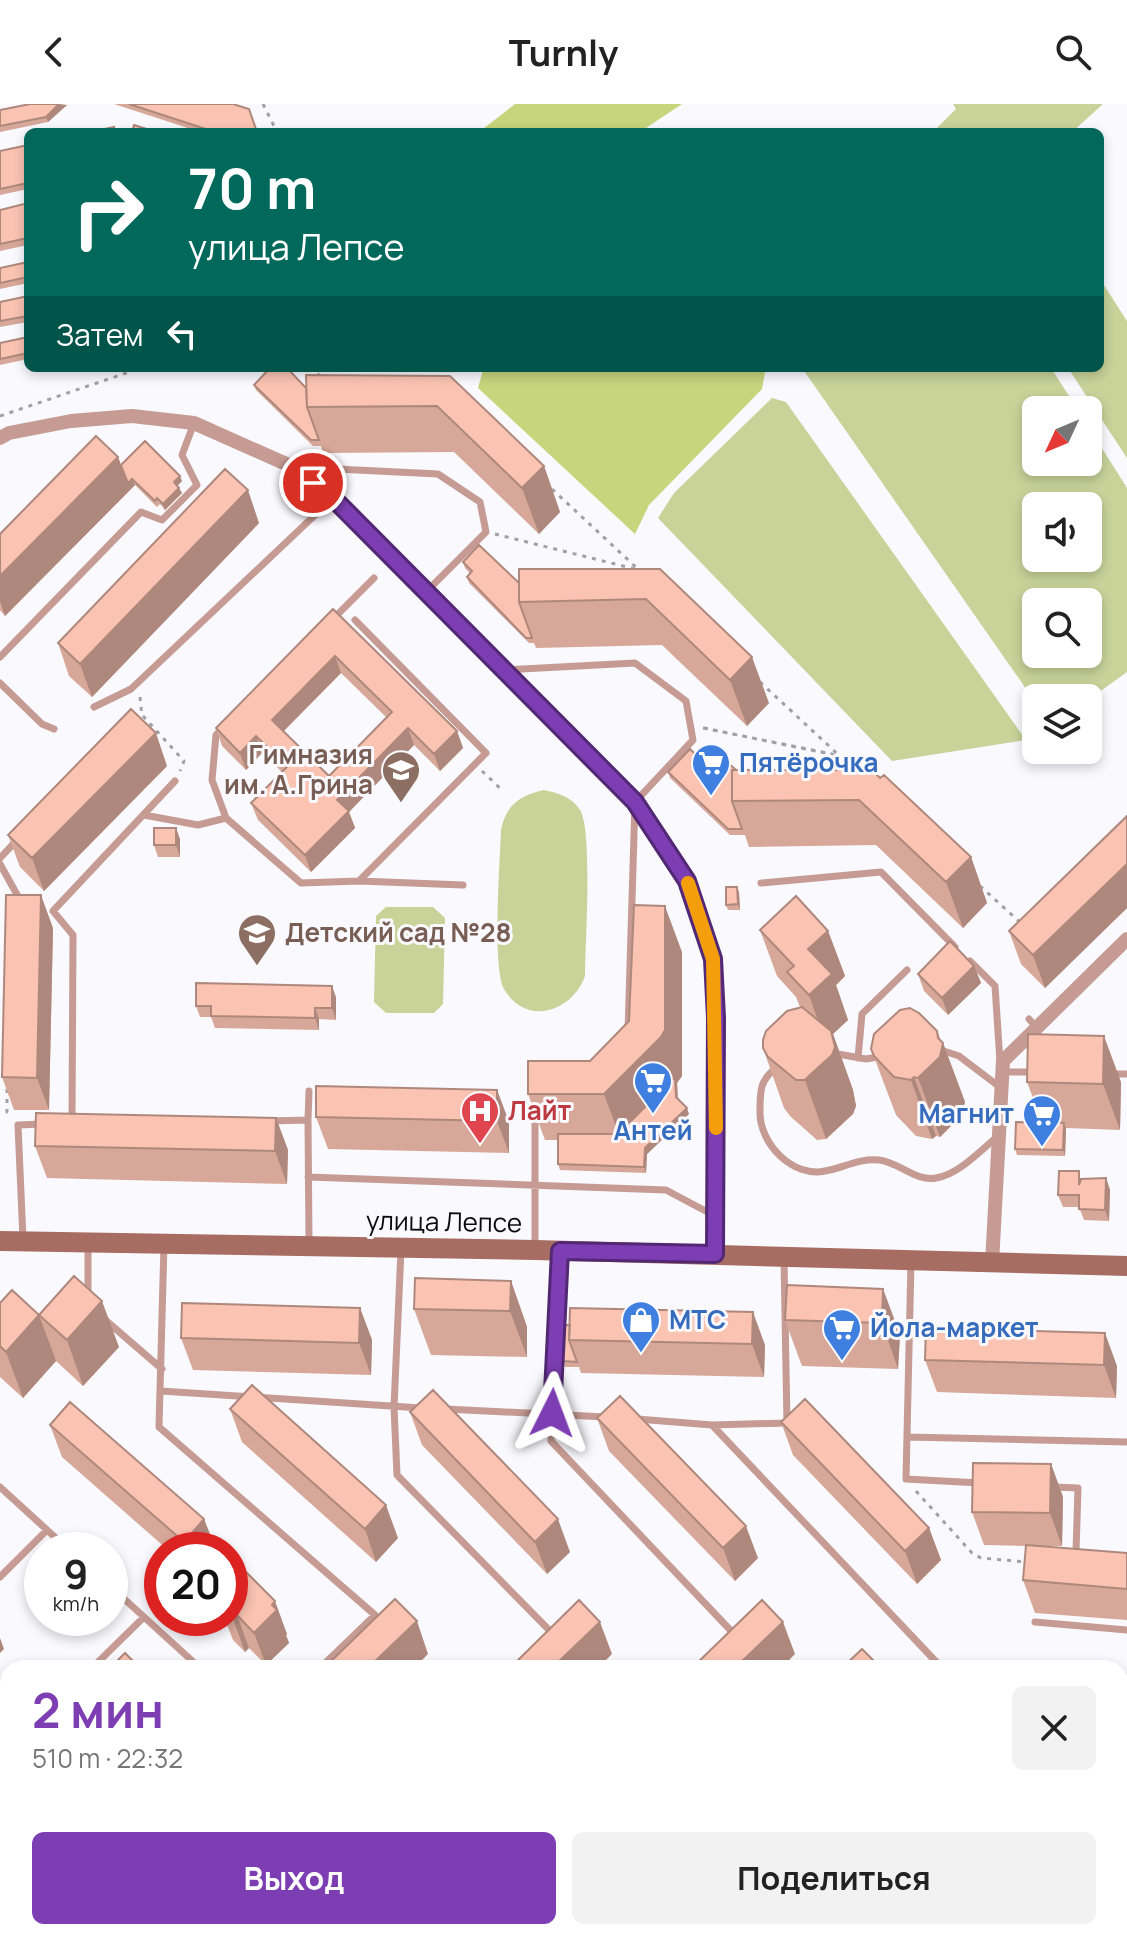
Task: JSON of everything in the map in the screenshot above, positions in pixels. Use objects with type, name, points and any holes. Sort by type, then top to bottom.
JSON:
[{"type":"main road","name":"улица Лепсе","points":[[0,1241],[401,1247],[1127,1266]]},
{"type":"street","points":[[0,438],[9,433],[71,421],[132,416],[194,423],[293,467],[333,498],[635,802],[687,881],[713,959],[716,1018],[715,1254]]},
{"type":"street","points":[[992,1263],[1003,1061],[1033,1023],[1127,939]]},
{"type":"lane","points":[[0,657],[141,512],[162,520],[197,485],[182,455],[194,423]]},
{"type":"lane","points":[[293,467],[438,474],[480,502],[486,532],[425,593]]},
{"type":"lane","points":[[94,707],[131,689],[333,498]]},
{"type":"lane","points":[[329,623],[374,578]]},
{"type":"lane","points":[[355,620],[486,753],[359,881]]},
{"type":"lane","points":[[503,670],[635,663],[686,701],[693,740],[635,802],[627,1041]]},
{"type":"lane","points":[[0,683],[42,724],[54,729]]},
{"type":"lane","points":[[227,723],[216,735],[212,780],[226,818],[301,883],[359,881],[463,885]]},
{"type":"lane","points":[[53,911],[175,781]]},
{"type":"lane","points":[[144,815],[198,825],[226,818]]},
{"type":"lane","points":[[0,858],[21,836]]},
{"type":"lane","points":[[0,864],[19,899],[30,903]]},
{"type":"lane","points":[[761,883],[881,872],[995,986],[1002,1088]]},
{"type":"lane","points":[[13,911],[19,899]]},
{"type":"lane","points":[[41,907],[53,911],[73,935],[72,1123]]},
{"type":"lane","points":[[858,1058],[862,1014],[907,970]]},
{"type":"lane","points":[[928,1048],[959,1056],[1002,1088]]},
{"type":"lane","points":[[825,1052],[866,1059],[891,1054]]},
{"type":"lane","points":[[785,1062],[768,1073],[760,1086],[760,1120],[769,1146],[807,1171],[823,1172],[852,1162],[879,1160],[917,1176],[936,1178],[957,1169],[999,1136]]},
{"type":"lane","points":[[1003,1072],[1049,1073]]},
{"type":"lane","points":[[1096,1074],[1127,1074]]},
{"type":"lane","points":[[535,1090],[535,1250]]},
{"type":"lane","points":[[309,1091],[309,1246]]},
{"type":"lane","points":[[261,1121],[308,1120]]},
{"type":"lane","points":[[23,1241],[18,1125],[88,1123]]},
{"type":"lane","points":[[308,1177],[666,1190],[716,1216]]},
{"type":"lane","points":[[88,1243],[88,1304]]},
{"type":"lane","points":[[164,1244],[159,1427],[375,1615],[328,1660]]},
{"type":"lane","points":[[401,1247],[394,1407],[397,1475],[553,1634],[542,1646]]},
{"type":"lane","points":[[560,1251],[551,1441],[739,1640],[730,1649]]},
{"type":"lane","points":[[625,1418],[712,1425],[787,1423],[784,1256]]},
{"type":"lane","points":[[911,1261],[906,1479],[997,1484]]},
{"type":"lane","points":[[98,1313],[162,1369]]},
{"type":"lane","points":[[161,1391],[426,1408]]},
{"type":"lane","points":[[442,1409],[610,1417]]},
{"type":"lane","points":[[712,1425],[934,1660]]},
{"type":"lane","points":[[908,1437],[1127,1442]]},
{"type":"lane","points":[[1042,1486],[1078,1488],[1076,1552]]},
{"type":"lane","points":[[0,1487],[47,1530],[0,1577]]},
{"type":"lane","points":[[100,1660],[144,1617],[128,1602]]},
{"type":"lane","points":[[1035,1622],[1127,1630]]},
{"type":"lane","points":[[165,1636],[191,1660]]},
{"type":"path","points":[[263,104],[275,128]]},
{"type":"path","points":[[0,416],[129,372]]},
{"type":"path","points":[[314,372],[330,384]]},
{"type":"path","points":[[546,484],[650,580]]},
{"type":"path","points":[[486,532],[639,570]]},
{"type":"path","points":[[750,673],[862,776]]},
{"type":"path","points":[[140,698],[143,716],[184,761],[175,781]]},
{"type":"path","points":[[134,724],[143,716]]},
{"type":"path","points":[[690,726],[830,754]]},
{"type":"path","points":[[690,726],[840,756]]},
{"type":"path","points":[[475,764],[503,791]]},
{"type":"path","points":[[974,880],[1030,931]]},
{"type":"path","points":[[7,1081],[7,1112],[18,1125]]},
{"type":"path","points":[[906,1479],[972,1553],[981,1558],[1033,1562]]},
{"type":"green space","points":[[515,104],[682,104],[646,128],[484,128]]},
{"type":"green space","points":[[953,104],[1103,104],[1076,128],[937,128],[956,109]]},
{"type":"green space","points":[[1104,285],[1127,321],[1127,458],[1102,420],[1102,396],[1086,396],[1071,372],[1104,372]]},
{"type":"green space","points":[[482,372],[765,372],[762,389],[649,505],[635,534],[478,388]]},
{"type":"green space","points":[[805,372],[1054,372],[1069,396],[1022,396],[1022,476],[1102,476],[1102,448],[1127,488],[1127,672],[1102,690],[1102,684],[1023,684]]},
{"type":"green space","points":[[772,398],[786,402],[1022,734],[1022,741],[892,761],[658,518],[674,493]]},
{"type":"green space","points":[[544,790],[573,802],[584,822],[587,864],[585,976],[570,999],[548,1010],[536,1011],[513,1001],[500,977],[498,888],[501,830],[506,814],[521,798]]},
{"type":"green space","points":[[386,907],[433,907],[445,918],[443,1004],[434,1013],[386,1013],[374,1002],[376,916]]},
{"type":"building","points":[[30,104],[59,104],[46,117],[0,126],[0,110]]},
{"type":"building","points":[[129,104],[233,104],[249,109],[256,128],[203,128]]},
{"type":"building","points":[[24,146],[24,184],[0,189],[0,151]]},
{"type":"building","points":[[24,204],[24,239],[0,244],[0,210]]},
{"type":"building","points":[[24,263],[24,278],[0,283],[0,268]]},
{"type":"building","points":[[24,297],[24,317],[0,321],[0,302]]},
{"type":"building","points":[[24,338],[24,354],[0,359],[0,343]]},
{"type":"building","points":[[266,372],[291,372],[306,388],[307,407],[319,440],[311,440],[254,385]]},
{"type":"building","points":[[306,375],[450,376],[544,466],[522,488],[437,406],[307,407]]},
{"type":"building","points":[[96,436],[118,457],[0,576],[0,534]]},
{"type":"building","points":[[145,441],[180,476],[174,482],[179,488],[163,504],[157,498],[155,501],[132,479],[128,483],[121,465]]},
{"type":"building","points":[[225,469],[248,490],[80,664],[58,643]]},
{"type":"building","points":[[479,545],[519,583],[519,602],[532,638],[526,638],[467,577],[472,571],[463,562]]},
{"type":"building","points":[[519,569],[660,569],[752,657],[730,680],[646,599],[519,602]]},
{"type":"building","points":[[333,609],[457,731],[434,754],[408,728],[337,800],[349,811],[305,855],[251,803],[287,767],[256,736],[240,753],[216,728]],"holes":[[[335,656],[392,712],[329,776],[272,720]]]},
{"type":"building","points":[[131,709],[156,733],[32,858],[8,835]]},
{"type":"building","points":[[690,749],[716,774],[727,762],[736,770],[732,770],[732,801],[742,829],[728,829],[668,772]]},
{"type":"building","points":[[732,770],[872,770],[880,778],[884,775],[971,857],[946,882],[859,800],[732,801]]},
{"type":"building","points":[[1127,816],[1127,864],[1033,955],[1009,931]]},
{"type":"building","points":[[154,828],[176,828],[176,845],[154,845]]},
{"type":"building","points":[[726,887],[737,887],[738,904],[726,905]]},
{"type":"building","points":[[6,895],[41,895],[37,1078],[2,1077]]},
{"type":"building","points":[[796,896],[828,931],[808,949],[832,974],[809,995],[787,972],[794,966],[760,930]]},
{"type":"building","points":[[634,905],[665,906],[665,1030],[604,1094],[528,1094],[528,1061],[590,1061],[629,1021]]},
{"type":"building","points":[[950,941],[974,966],[942,998],[918,974]]},
{"type":"building","points":[[196,983],[332,986],[332,1008],[315,1008],[315,1018],[211,1016],[211,1006],[196,1006]]},
{"type":"building","points":[[802,1007],[831,1031],[835,1047],[832,1055],[805,1080],[796,1080],[768,1057],[763,1040],[766,1031],[787,1011]]},
{"type":"building","points":[[910,1008],[937,1031],[943,1043],[940,1057],[918,1078],[911,1080],[894,1077],[871,1049],[874,1034],[900,1010]]},
{"type":"building","points":[[1028,1034],[1104,1036],[1103,1084],[1027,1082]]},
{"type":"building","points":[[675,1077],[676,1097],[687,1108],[645,1148],[644,1167],[558,1164],[558,1134],[618,1134]]},
{"type":"building","points":[[316,1086],[497,1090],[497,1121],[316,1117]]},
{"type":"building","points":[[36,1113],[276,1118],[275,1151],[35,1146]]},
{"type":"building","points":[[1016,1122],[1064,1123],[1063,1150],[1015,1149]]},
{"type":"building","points":[[1059,1171],[1079,1171],[1079,1185],[1081,1179],[1106,1178],[1105,1210],[1079,1209],[1079,1195],[1058,1195]]},
{"type":"building","points":[[74,1276],[102,1301],[67,1340],[39,1315]]},
{"type":"building","points":[[415,1278],[511,1281],[510,1311],[414,1309]]},
{"type":"building","points":[[787,1285],[883,1289],[882,1323],[785,1320]]},
{"type":"building","points":[[12,1290],[39,1315],[6,1352],[0,1346],[0,1303]]},
{"type":"building","points":[[182,1303],[360,1308],[359,1343],[181,1338]]},
{"type":"building","points":[[570,1308],[753,1312],[752,1344],[569,1340]]},
{"type":"building","points":[[564,1325],[570,1325],[569,1340],[577,1362],[563,1361]]},
{"type":"building","points":[[926,1328],[1105,1333],[1104,1365],[925,1360]]},
{"type":"building","points":[[252,1385],[386,1505],[365,1529],[230,1409]]},
{"type":"building","points":[[433,1390],[558,1519],[535,1542],[410,1412]]},
{"type":"building","points":[[620,1396],[746,1526],[723,1548],[597,1418]]},
{"type":"building","points":[[805,1399],[929,1528],[905,1551],[781,1422]]},
{"type":"building","points":[[70,1402],[204,1519],[193,1532],[173,1532],[50,1425]]},
{"type":"building","points":[[973,1463],[1051,1464],[1050,1513],[972,1512]]},
{"type":"building","points":[[1026,1545],[1127,1553],[1127,1589],[1023,1580]]},
{"type":"building","points":[[248,1574],[275,1601],[272,1605],[277,1610],[254,1633],[248,1627]]},
{"type":"building","points":[[395,1599],[417,1621],[376,1660],[332,1660]]},
{"type":"building","points":[[579,1600],[600,1622],[560,1660],[518,1660]]},
{"type":"building","points":[[762,1600],[783,1622],[743,1660],[700,1660]]},
{"type":"building","points":[[862,1649],[873,1660],[850,1660]]},
{"type":"building","points":[[125,1653],[132,1660],[118,1660]]},
{"type":"slow traffic","points":[[688,883],[713,959],[716,1128]]},
{"type":"place","name":"Пятёрочка","points":[[711,797]]},
{"type":"place","name":"Гимназия им. А.Грина","points":[[401,804]]},
{"type":"place","name":"Детский сад №28","points":[[257,967]]},
{"type":"place","name":"Антей","points":[[653,1115]]},
{"type":"place","name":"Лайт","points":[[480,1145]]},
{"type":"place","name":"Магнит","points":[[1042,1148]]},
{"type":"place","name":"МТС","points":[[641,1354]]},
{"type":"place","name":"Йола-маркет","points":[[842,1362]]},
{"type":"route","points":[[313,483],[333,498],[635,802],[687,881],[713,959],[716,1018],[715,1254],[560,1251],[552,1413]]}]
